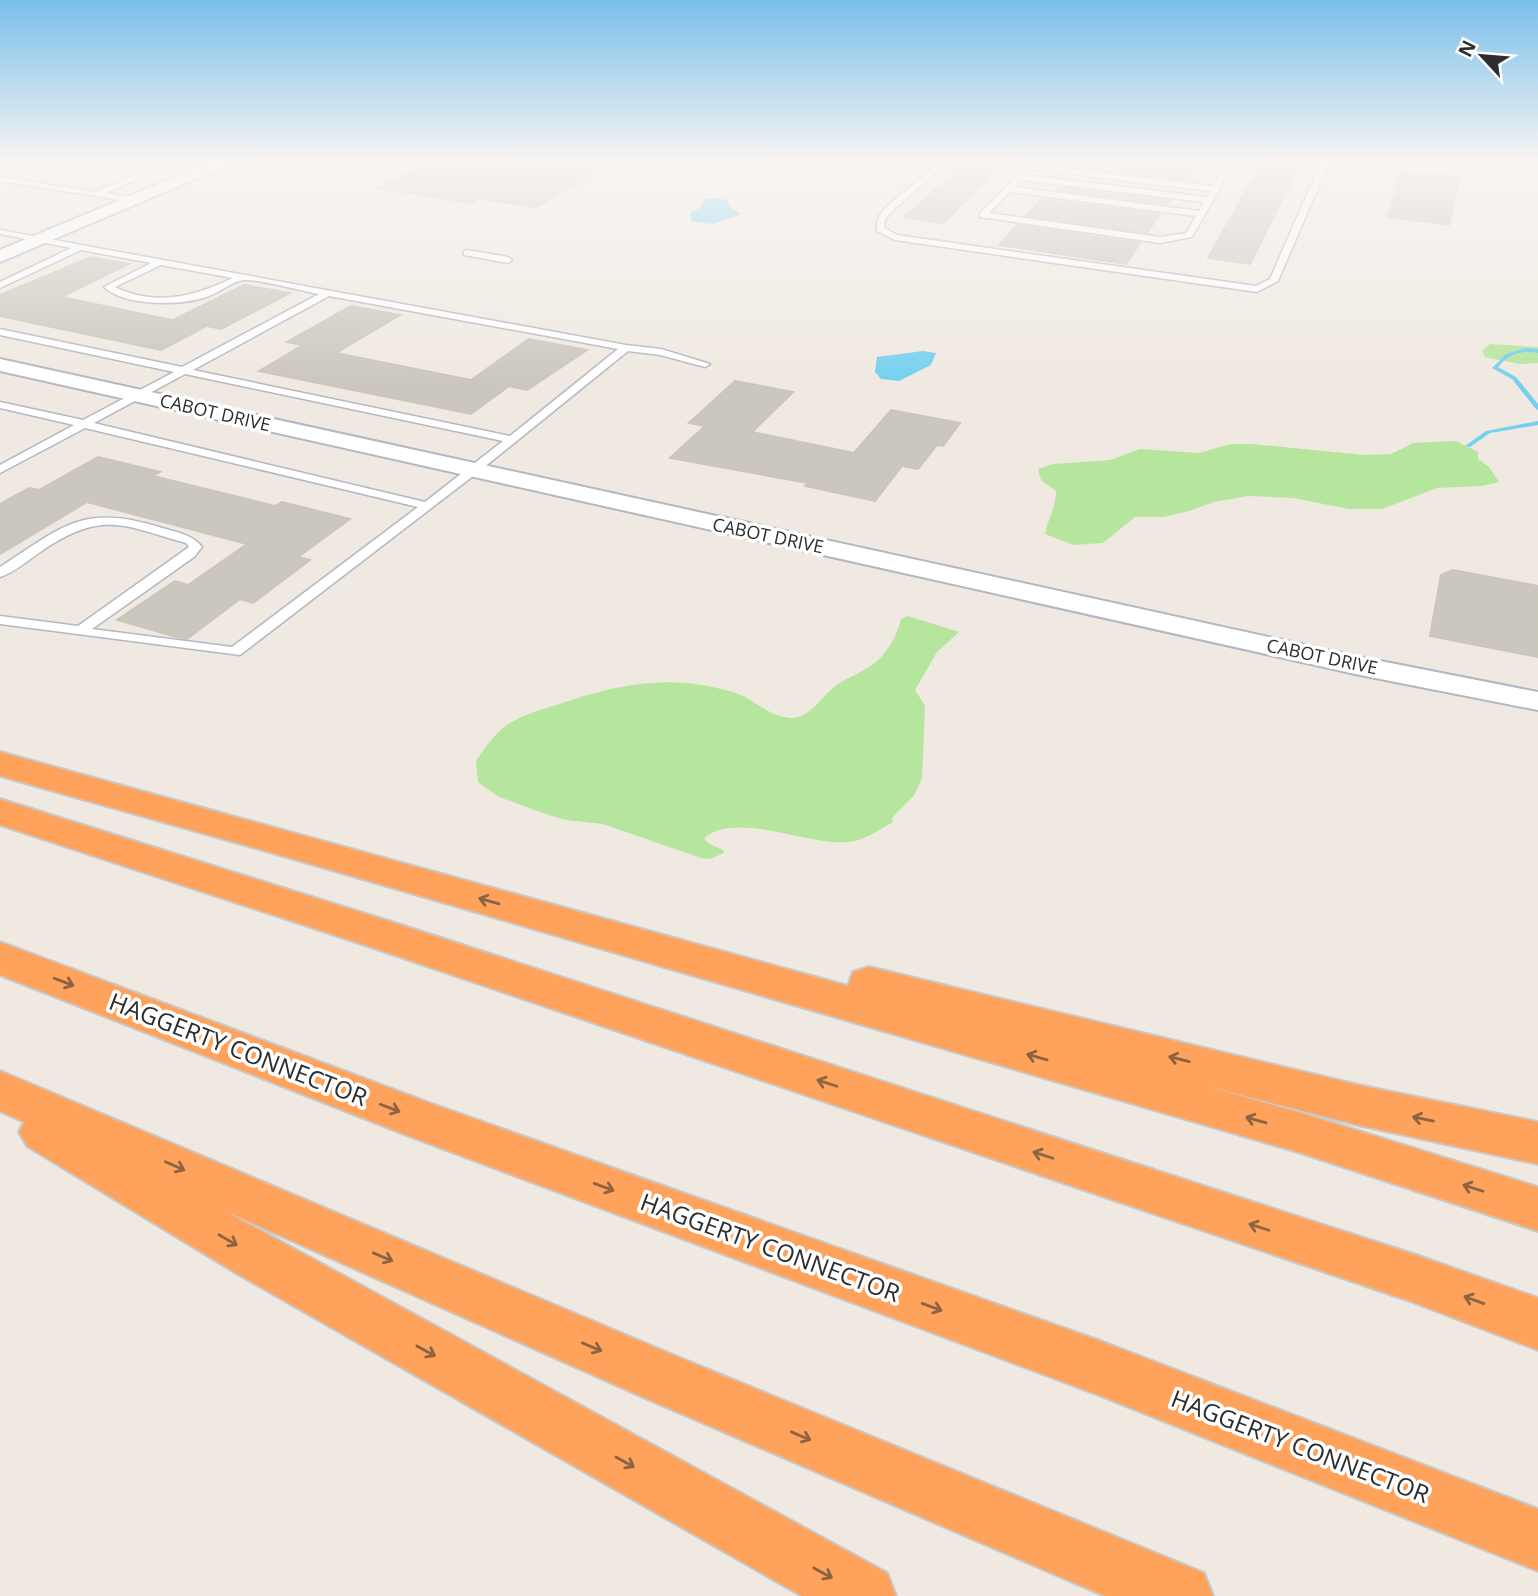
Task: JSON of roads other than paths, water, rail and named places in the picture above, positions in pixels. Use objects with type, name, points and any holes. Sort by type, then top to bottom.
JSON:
[{"type":"highway","points":[[0,764],[1298,1132],[1538,1209]]},
{"type":"highway","points":[[0,812],[383,935],[1400,1273],[1538,1324]]},
{"type":"highway","points":[[545,917],[787,964],[1114,1042],[1358,1105],[1538,1143]]},
{"type":"highway","name":"HAGGERTY CONNECTOR","points":[[0,958],[418,1119],[1102,1369],[1538,1540]]},
{"type":"highway","points":[[0,1090],[665,1379],[1181,1596]]},
{"type":"highway","points":[[0,1106],[255,1256],[864,1596]]},
{"type":"street","points":[[0,257],[53,234]]},
{"type":"street","name":"CABOT DRIVE","points":[[0,365],[1360,666],[1538,701]]},
{"type":"lane","points":[[12,234],[626,348],[661,352],[705,364]]},
{"type":"lane","points":[[890,234],[1257,289],[1274,281],[1294,234]]},
{"type":"lane","points":[[1121,234],[1160,240],[1189,234]]},
{"type":"lane","points":[[0,285],[80,247]]},
{"type":"lane","points":[[467,253],[508,260]]},
{"type":"lane","points":[[159,262],[109,287],[120,293],[181,302],[200,297],[242,277]]},
{"type":"lane","points":[[0,470],[328,293]]},
{"type":"lane","points":[[0,331],[512,440]]},
{"type":"lane","points":[[0,620],[235,652],[428,506],[626,348]]},
{"type":"lane","points":[[0,405],[428,506]]},
{"type":"lane","points":[[0,573],[81,523],[98,520],[114,520],[190,540],[196,547],[190,554],[80,631]]},
{"type":"water","points":[[923,351],[936,353],[931,365],[899,381],[881,379],[875,372],[877,357]]},
{"type":"waterway","points":[[1538,351],[1514,352],[1503,358],[1495,368],[1514,378],[1538,408]]},
{"type":"waterway","points":[[1468,446],[1488,432],[1538,423]]}]
